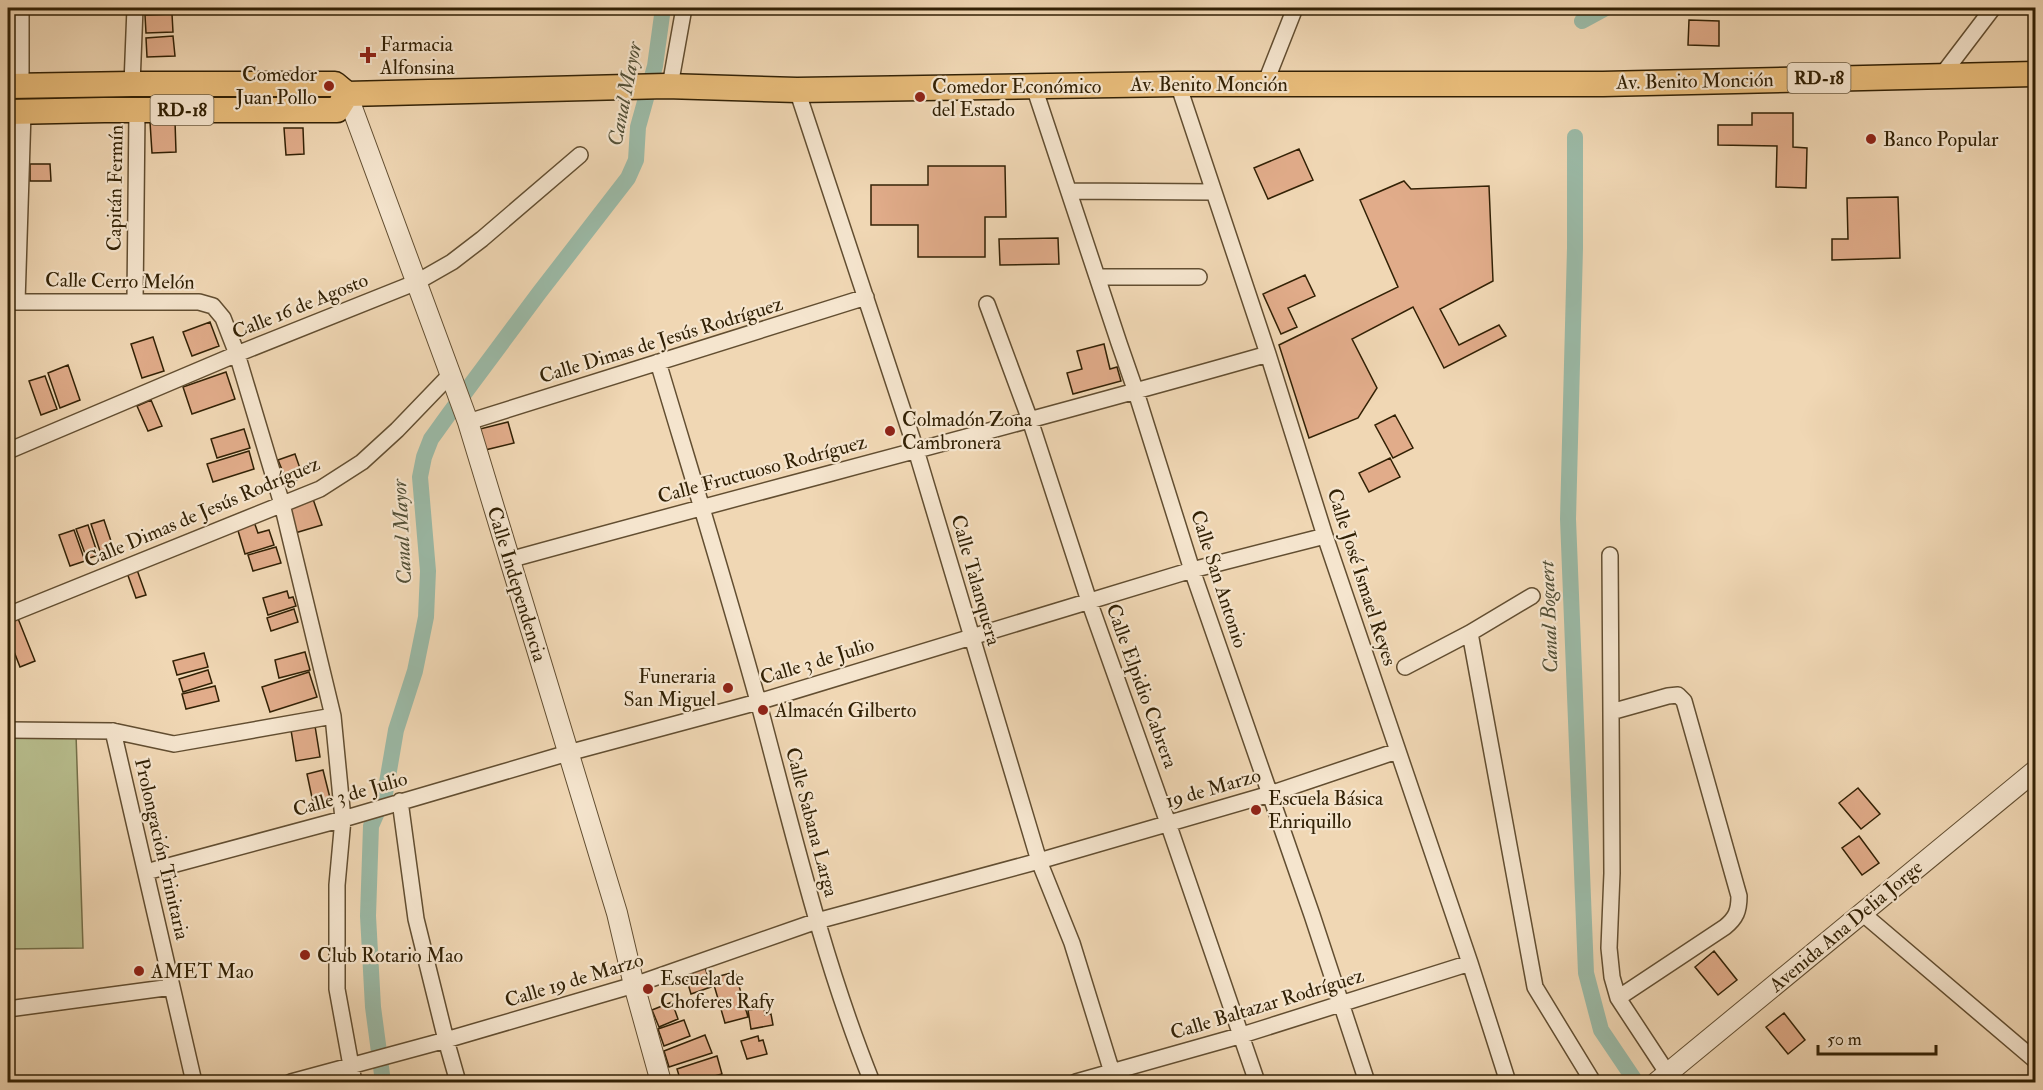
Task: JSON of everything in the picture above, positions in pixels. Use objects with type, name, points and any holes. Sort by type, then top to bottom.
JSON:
[{"type":"main road","name":"Av. Benito Monción","points":[[14,85],[335,84],[347,94],[668,86],[798,90],[1178,84],[1603,84],[1942,75],[2036,75]]},
{"type":"main road","name":"RD-18","points":[[15,112],[337,111],[347,94]]},
{"type":"street","points":[[14,85],[21,8]]},
{"type":"street","points":[[132,84],[135,8]]},
{"type":"street","points":[[668,86],[684,8]]},
{"type":"street","points":[[1265,84],[1295,8]]},
{"type":"street","points":[[1942,75],[1993,8]]},
{"type":"street","name":"Calle José Ismael Reyes","points":[[1178,84],[1268,354],[1325,536],[1470,963],[1508,1083]]},
{"type":"street","name":"Calle San Antonio","points":[[1034,87],[1136,392],[1192,570],[1342,1004],[1367,1083]]},
{"type":"street","name":"Calle Talanquera","points":[[798,90],[916,450],[1039,861],[1072,943],[1113,1077]]},
{"type":"street","name":"Calle Independencia","points":[[347,94],[467,420],[617,914],[661,1083]]},
{"type":"street","name":"Capitán Fermín","points":[[135,302],[137,110]]},
{"type":"street","points":[[12,302],[15,112]]},
{"type":"street","name":"Calle 16 de Agosto","points":[[8,451],[237,354],[417,282],[452,262],[482,239],[580,155]]},
{"type":"street","points":[[1070,191],[1213,192]]},
{"type":"street","points":[[1097,277],[1199,277]]},
{"type":"street","name":"Calle Dimas de Jesús Rodríguez","points":[[467,420],[866,297]]},
{"type":"street","name":"Calle Cerro Melón","points":[[12,302],[199,302],[213,306],[223,318],[237,354]]},
{"type":"street","name":"Calle Elpidio Cabrera","points":[[987,304],[1030,420],[1089,601],[1257,1083]]},
{"type":"street","points":[[237,354],[282,504],[333,716],[343,819],[337,885],[337,989],[354,1083]]},
{"type":"street","name":"Calle Fructuoso Rodríguez","points":[[509,560],[701,506],[1136,392],[1268,354]]},
{"type":"street","name":"Calle Sabana Larga","points":[[658,362],[758,702],[817,921],[855,1039],[872,1083]]},
{"type":"street","name":"Calle Dimas de Jesús Rodríguez","points":[[8,615],[320,489],[362,462],[451,379]]},
{"type":"street","name":"Calle 3 de Julio","points":[[146,872],[758,702],[1192,570],[1325,536]]},
{"type":"street","points":[[1610,555],[1612,873],[1609,948],[1612,978],[1618,998],[1663,1078]]},
{"type":"street","points":[[1405,667],[1470,633],[1532,596]]},
{"type":"street","points":[[1470,633],[1535,987],[1593,1083]]},
{"type":"street","points":[[1611,712],[1668,696],[1678,695],[1684,701],[1739,896],[1739,910],[1725,927],[1618,998]]},
{"type":"street","points":[[8,730],[113,731],[174,744],[333,716]]},
{"type":"street","name":"Prolongación Trinitaria","points":[[113,731],[194,1083]]},
{"type":"street","name":"19 de Marzo","points":[[1039,861],[1270,794],[1397,751]]},
{"type":"street","name":"Avenida Ana Delia Jorge","points":[[1663,1078],[2036,770]]},
{"type":"street","points":[[397,802],[416,919],[458,1083]]},
{"type":"street","name":"Calle 19 de Marzo","points":[[291,1083],[634,985],[817,921],[1039,861]]},
{"type":"street","points":[[1862,913],[2036,1061]]},
{"type":"street","name":"Calle Baltazar Rodríguez","points":[[1076,1083],[1113,1077],[1470,963]]},
{"type":"street","points":[[8,1009],[172,987]]},
{"type":"green space","points":[[76,734],[83,948],[8,949],[8,735]]},
{"type":"building","points":[[172,14],[173,32],[146,33],[145,15]]},
{"type":"building","points":[[1689,20],[1719,21],[1719,46],[1688,45]]},
{"type":"building","points":[[173,36],[175,56],[147,57],[146,38]]},
{"type":"building","points":[[1752,113],[1793,113],[1793,147],[1807,148],[1806,188],[1776,187],[1777,146],[1718,145],[1718,125],[1752,125]]},
{"type":"building","points":[[175,121],[176,152],[152,153],[150,122]]},
{"type":"building","points":[[284,128],[303,128],[304,154],[286,155]]},
{"type":"building","points":[[1299,149],[1313,180],[1268,199],[1254,168]]},
{"type":"building","points":[[30,164],[50,164],[51,181],[30,181]]},
{"type":"building","points":[[928,166],[1005,166],[1006,217],[985,217],[985,257],[918,257],[918,225],[871,225],[871,185],[928,185]]},
{"type":"building","points":[[1404,181],[1411,189],[1489,186],[1493,281],[1440,309],[1459,345],[1499,325],[1506,336],[1444,368],[1413,307],[1352,339],[1377,388],[1358,418],[1309,438],[1279,345],[1398,287],[1360,200]]},
{"type":"building","points":[[1898,197],[1900,258],[1832,260],[1832,239],[1848,239],[1847,198]]},
{"type":"building","points":[[1058,238],[1059,264],[1000,265],[999,239]]},
{"type":"building","points":[[1305,275],[1315,296],[1288,308],[1297,327],[1281,334],[1263,294]]},
{"type":"building","points":[[210,322],[219,346],[192,356],[183,332]]},
{"type":"building","points":[[153,337],[164,371],[142,378],[131,344]]},
{"type":"building","points":[[1104,344],[1110,369],[1117,367],[1121,381],[1073,394],[1067,373],[1082,369],[1077,351]]},
{"type":"building","points":[[68,365],[80,400],[60,408],[48,373]]},
{"type":"building","points":[[226,372],[235,399],[192,414],[183,387]]},
{"type":"building","points":[[45,376],[57,409],[41,415],[29,381]]},
{"type":"building","points":[[151,400],[162,426],[148,431],[137,406]]},
{"type":"building","points":[[1395,415],[1413,448],[1393,458],[1375,425]]},
{"type":"building","points":[[508,422],[514,443],[485,450],[480,429]]},
{"type":"building","points":[[244,429],[250,448],[217,458],[211,439]]},
{"type":"building","points":[[249,451],[254,469],[213,482],[207,464]]},
{"type":"building","points":[[295,454],[303,477],[288,484],[278,460]]},
{"type":"building","points":[[1390,458],[1400,477],[1369,492],[1359,473]]},
{"type":"building","points":[[313,499],[322,525],[295,533],[287,507]]},
{"type":"building","points":[[253,519],[258,533],[269,530],[274,545],[245,554],[236,524]]},
{"type":"building","points":[[104,520],[114,550],[101,554],[91,524]]},
{"type":"building","points":[[88,525],[98,555],[87,559],[76,529]]},
{"type":"building","points":[[74,530],[85,561],[70,566],[59,535]]},
{"type":"building","points":[[276,547],[281,563],[253,571],[248,555]]},
{"type":"building","points":[[136,567],[146,595],[136,598],[126,570]]},
{"type":"building","points":[[287,591],[289,598],[293,597],[296,606],[268,615],[263,598]]},
{"type":"building","points":[[294,609],[298,622],[271,631],[267,618]]},
{"type":"building","points":[[17,616],[35,661],[20,667],[8,636],[8,620]]},
{"type":"building","points":[[305,652],[310,670],[279,678],[275,660]]},
{"type":"building","points":[[204,653],[208,667],[177,675],[173,661]]},
{"type":"building","points":[[208,670],[212,683],[183,692],[179,679]]},
{"type":"building","points":[[309,672],[317,697],[270,712],[262,687]]},
{"type":"building","points":[[215,686],[219,701],[186,709],[182,694]]},
{"type":"building","points":[[315,726],[320,757],[296,761],[291,730]]},
{"type":"building","points":[[323,770],[331,802],[314,807],[307,774]]},
{"type":"building","points":[[1858,788],[1880,814],[1861,829],[1839,803]]},
{"type":"building","points":[[1859,836],[1879,863],[1862,875],[1842,848]]},
{"type":"building","points":[[1714,951],[1737,980],[1718,995],[1695,967]]},
{"type":"building","points":[[705,967],[711,987],[691,994],[685,974]]},
{"type":"building","points":[[735,972],[748,1017],[725,1023],[712,978]]},
{"type":"building","points":[[672,1002],[678,1019],[659,1027],[652,1010]]},
{"type":"building","points":[[764,1008],[765,1015],[771,1014],[773,1025],[751,1029],[748,1010]]},
{"type":"building","points":[[1784,1013],[1805,1040],[1788,1054],[1766,1027]]},
{"type":"building","points":[[684,1020],[690,1036],[664,1046],[658,1029]]},
{"type":"building","points":[[705,1035],[712,1053],[669,1067],[664,1051]]},
{"type":"building","points":[[758,1036],[759,1041],[763,1040],[767,1054],[747,1059],[741,1041]]},
{"type":"building","points":[[717,1056],[722,1074],[692,1082],[681,1082],[677,1069]]},
{"type":"waterway","name":"Canal Mayor","points":[[383,1082],[373,1007],[368,916],[371,826],[385,794],[396,730],[415,671],[426,617],[428,571],[420,477],[424,457],[431,439],[449,414],[628,178],[636,160],[638,127],[655,66],[663,8]]},
{"type":"waterway","name":"Canal Bogaert","points":[[1582,21],[1606,8]]},
{"type":"waterway","name":"Canal Bogaert","points":[[1575,137],[1575,248],[1568,519],[1586,973],[1601,1030],[1636,1082]]},
{"type":"place","name":"Farmacia Alfonsina","points":[[368,55]]},
{"type":"place","name":"Comedor Juan Pollo","points":[[329,86]]},
{"type":"place","name":"Comedor Económico del Estado","points":[[920,97]]},
{"type":"place","name":"Banco Popular","points":[[1871,139]]},
{"type":"place","name":"Colmadón Zona Cambronera","points":[[890,431]]},
{"type":"place","name":"Funeraria San Miguel","points":[[728,688]]},
{"type":"place","name":"Almacén Gilberto","points":[[763,710]]},
{"type":"place","name":"Escuela Básica Enriquillo","points":[[1256,810]]},
{"type":"place","name":"Club Rotario Mao","points":[[305,955]]},
{"type":"place","name":"AMET Mao","points":[[139,971]]},
{"type":"place","name":"Escuela de Choferes Rafy","points":[[648,989]]}]
